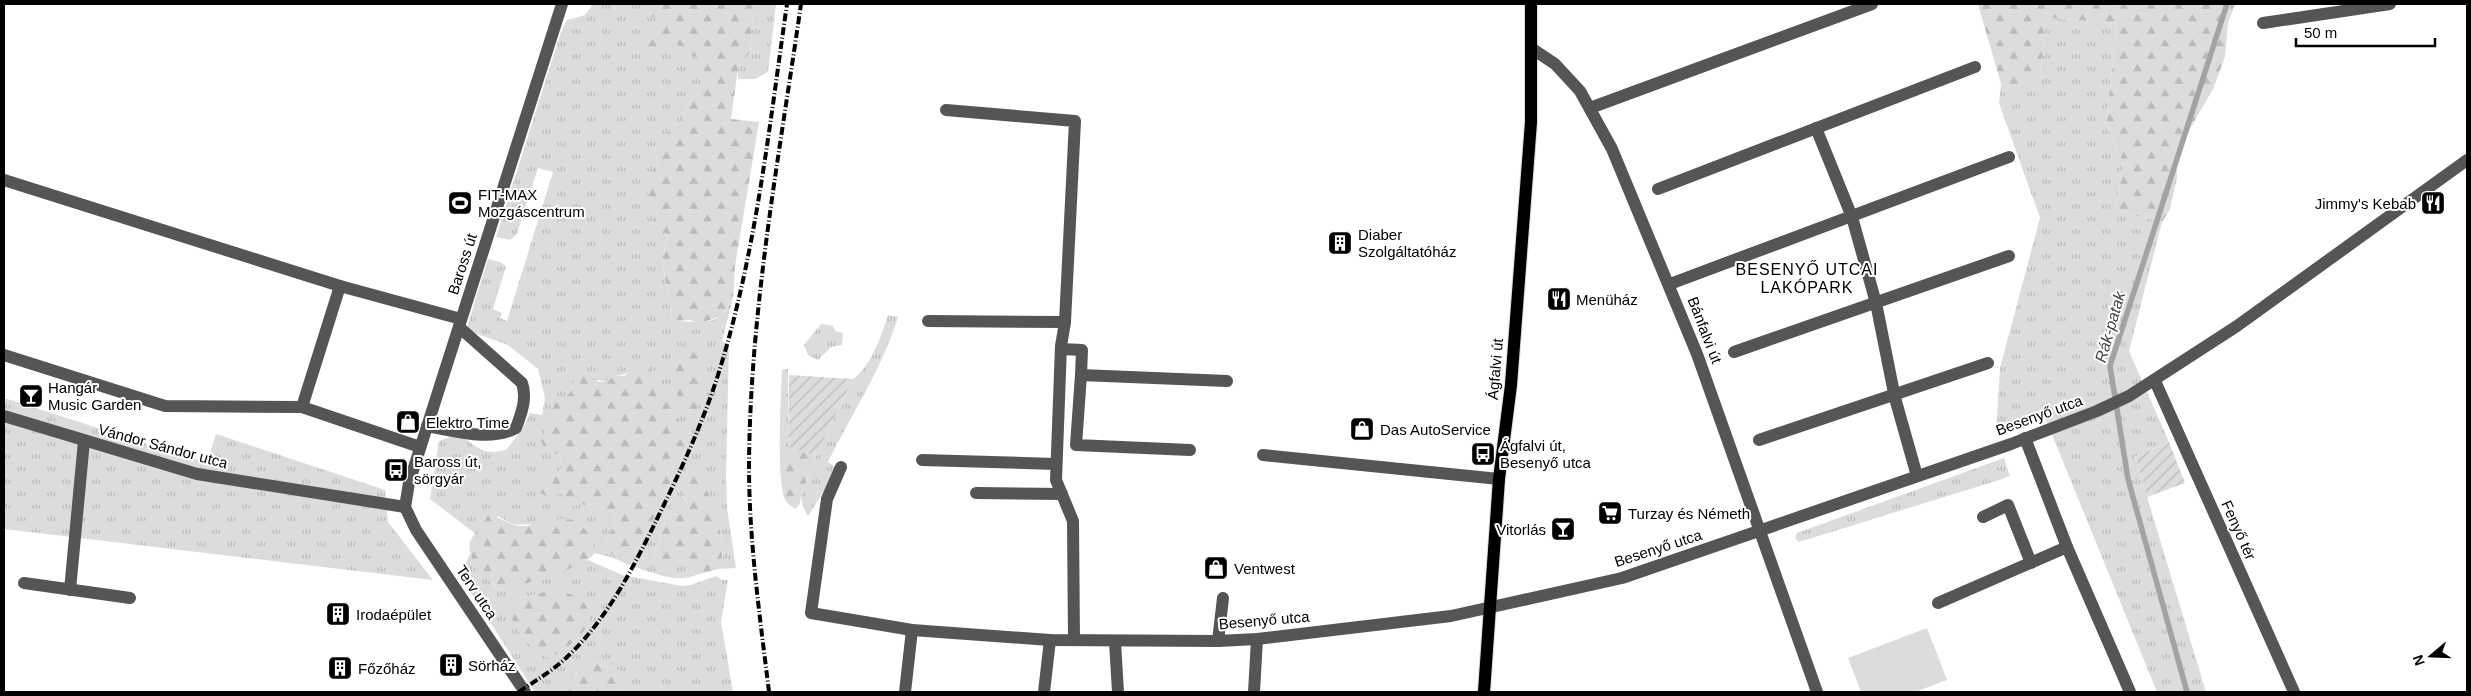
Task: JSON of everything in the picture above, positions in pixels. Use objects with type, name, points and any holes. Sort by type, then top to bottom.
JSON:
[{"type":"main road","points":[[1531,4],[1531,48]]},
{"type":"main road","name":"Ágfalvi út","points":[[1484,692],[1499,479],[1511,385],[1531,122],[1531,48]]},
{"type":"street","points":[[1590,108],[1872,4]]},
{"type":"street","points":[[2263,23],[2390,4]]},
{"type":"street","name":"Baross út","points":[[405,507],[408,483],[460,323],[558,5]]},
{"type":"street","name":"Bánfalvi út","points":[[1531,48],[1555,64],[1568,76],[1590,108],[1612,149],[1670,284],[1731,446],[1817,692]]},
{"type":"street","points":[[1658,189],[1976,67]]},
{"type":"street","points":[[946,110],[1076,121],[1065,322],[1061,347],[1056,464],[1056,480],[1073,520],[1074,640]]},
{"type":"street","points":[[1816,128],[1852,217],[1876,303],[1894,394],[1917,476]]},
{"type":"street","points":[[1670,284],[2009,157]]},
{"type":"street","name":"Besenyő utca","points":[[841,467],[827,499],[811,613],[912,630],[1050,640],[1114,642],[1257,639],[1384,625],[1490,608],[1622,578],[1761,532],[2097,411],[2155,381],[2237,326],[2467,160]]},
{"type":"street","points":[[4,180],[460,323],[522,382],[525,392],[523,409],[516,428],[504,434],[476,433],[427,426]]},
{"type":"street","points":[[1734,352],[2009,256]]},
{"type":"street","points":[[302,407],[340,286]]},
{"type":"street","points":[[928,321],[1065,322]]},
{"type":"street","points":[[1061,347],[1082,350],[1076,445],[1190,450]]},
{"type":"street","points":[[4,355],[164,406],[302,407],[420,447]]},
{"type":"street","points":[[1759,440],[1988,363]]},
{"type":"street","points":[[1081,374],[1227,381]]},
{"type":"street","name":"Fenyő tér","points":[[2155,381],[2294,692]]},
{"type":"street","name":"Vándor Sándor utca","points":[[4,416],[222,480],[405,507]]},
{"type":"street","points":[[2025,438],[2067,547],[2130,692]]},
{"type":"street","points":[[70,590],[84,441]]},
{"type":"street","points":[[1263,456],[1499,479]]},
{"type":"street","points":[[922,460],[1056,464]]},
{"type":"street","points":[[976,493],[1062,494]]},
{"type":"street","points":[[1983,517],[2008,505],[2031,563]]},
{"type":"street","name":"Terv utca","points":[[405,507],[416,530],[525,692]]},
{"type":"street","points":[[1938,603],[2067,547]]},
{"type":"street","points":[[24,583],[130,598]]},
{"type":"street","points":[[1218,641],[1224,598]]},
{"type":"street","points":[[904,692],[912,630]]},
{"type":"street","points":[[1254,692],[1257,639]]},
{"type":"street","points":[[1044,692],[1050,640]]},
{"type":"street","points":[[1114,642],[1118,692]]},
{"type":"green space","points":[[593,4],[639,4],[656,20],[652,31],[674,39],[685,52],[702,60],[702,90],[688,103],[683,120],[666,134],[655,152],[659,167],[647,191],[667,234],[662,263],[672,312],[671,321],[698,322],[717,318],[722,315],[733,298],[722,341],[729,344],[727,508],[736,568],[718,569],[723,556],[721,533],[681,494],[690,507],[678,515],[667,514],[652,564],[656,572],[669,570],[677,561],[683,560],[696,575],[679,578],[671,577],[629,565],[661,504],[688,444],[649,369],[614,375],[608,381],[574,378],[573,387],[569,394],[555,403],[546,450],[560,455],[562,467],[557,476],[563,493],[587,506],[597,503],[603,509],[613,512],[615,522],[606,543],[614,558],[595,553],[596,544],[543,526],[510,523],[499,516],[484,523],[476,534],[430,499],[439,441],[461,437],[486,451],[506,450],[523,428],[530,413],[542,415],[545,398],[538,369],[508,345],[469,331],[467,327],[488,259],[500,262],[506,266],[493,309],[502,313],[500,318],[507,321],[553,172],[538,168],[517,234],[510,240],[496,237],[561,32],[567,20],[585,15]]},
{"type":"green space","points":[[639,4],[765,4],[765,9],[753,17],[750,52],[738,69],[731,119],[759,122],[735,266],[733,298],[722,316],[700,323],[690,320],[671,321],[672,312],[662,263],[667,234],[652,227],[657,213],[647,191],[648,175],[659,167],[655,152],[666,134],[683,120],[688,103],[702,90],[702,60],[685,52],[674,39],[665,47],[648,52],[642,33],[652,31],[656,20]]},
{"type":"green space","points":[[765,4],[776,4],[768,72],[755,79],[738,79],[738,69],[750,52],[753,17],[764,9]]},
{"type":"green space","points":[[1978,4],[2235,4],[2228,23],[2225,57],[2213,89],[2176,153],[2177,178],[2170,209],[2162,222],[2116,211],[2123,162],[2106,124],[2117,23],[2046,18],[2040,74],[2015,89],[2001,84]]},
{"type":"green space","points":[[2046,18],[2117,23],[2106,124],[2123,162],[2116,211],[2162,222],[2129,351],[2169,442],[2135,457],[2206,692],[2157,692],[2044,415],[1996,432],[2000,368],[2040,218],[1999,103],[2001,84],[2015,89],[2040,74]]},
{"type":"green space","points":[[888,315],[898,317],[884,355],[828,462],[836,467],[827,486],[808,516],[801,499],[804,486],[811,473],[816,456],[853,379],[865,367],[875,350]]},
{"type":"green space","points":[[821,324],[833,326],[835,331],[843,333],[842,345],[831,347],[818,360],[808,355],[804,345]]},
{"type":"green space","points":[[696,352],[704,358],[704,369],[701,378],[704,393],[692,419],[686,418],[666,364],[686,354]]},
{"type":"green space","points":[[637,368],[650,369],[655,380],[664,384],[667,393],[666,401],[674,408],[688,444],[661,504],[629,565],[614,558],[606,543],[615,522],[613,512],[603,509],[596,503],[587,506],[580,503],[575,507],[566,503],[563,493],[549,497],[531,489],[535,482],[541,478],[557,476],[562,467],[560,455],[546,450],[541,441],[555,403],[569,394],[573,387],[574,378],[582,373],[592,373],[598,382],[608,381],[614,375],[624,376]]},
{"type":"green space","points":[[788,369],[788,447],[816,456],[813,469],[801,496],[800,504],[795,509],[786,501],[783,492],[780,459],[782,370]]},
{"type":"green space","points":[[789,375],[853,379],[816,456],[788,447]]},
{"type":"green space","points":[[4,398],[207,463],[216,434],[385,490],[388,522],[433,580],[4,529]]},
{"type":"green space","points":[[2169,442],[2185,483],[2147,497],[2135,457]]},
{"type":"green space","points":[[2004,458],[2010,476],[1799,542],[1795,538],[1797,533]]},
{"type":"green space","points":[[694,472],[701,477],[714,510],[723,548],[722,559],[718,569],[696,575],[683,560],[677,561],[669,570],[656,572],[652,564],[667,514],[678,515],[690,507],[683,494],[682,487],[687,474]]},
{"type":"green space","points":[[488,515],[520,526],[559,519],[573,520],[581,525],[593,540],[596,551],[577,566],[501,591],[479,569],[474,562],[469,548],[471,539]]},
{"type":"green space","points":[[470,554],[493,585],[501,591],[534,581],[588,560],[622,575],[682,586],[691,585],[716,576],[722,580],[728,580],[721,622],[733,692],[617,692],[625,689],[626,673],[592,662],[562,684],[565,692],[535,692],[460,576]],"holes":[[[557,590],[542,656],[516,627],[524,597]]]},
{"type":"green space","points":[[557,590],[575,596],[585,604],[589,613],[588,622],[583,632],[574,642],[549,658],[529,645],[514,624],[509,609],[513,604],[524,598]]},
{"type":"green space","points":[[1927,628],[1947,680],[1915,692],[1861,692],[1848,658]]},
{"type":"green space","points":[[592,662],[626,673],[629,681],[625,689],[617,692],[565,692],[562,684],[568,674],[576,675],[583,663]]},
{"type":"waterway","name":"Rák-patak","points":[[2187,692],[2128,479],[2110,366],[2227,4]]},
{"type":"railway","points":[[519,692],[563,661],[582,641],[607,609],[629,574],[648,537],[698,430],[718,375],[731,329],[752,237],[787,4]]},
{"type":"railway","points":[[769,692],[756,579],[749,494],[751,408],[754,350],[767,234],[801,4]]},
{"type":"place","name":"FIT-MAX Mozgáscentrum","points":[[460,203]]},
{"type":"place","name":"Jimmy's Kebab","points":[[2433,203]]},
{"type":"place","name":"Diaber Szolgáltatóház","points":[[1340,243]]},
{"type":"place","name":"Menüház","points":[[1559,299]]},
{"type":"place","name":"Hangár Music Garden","points":[[31,396]]},
{"type":"place","name":"Elektro Time","points":[[408,422]]},
{"type":"place","name":"Das AutoService","points":[[1362,429]]},
{"type":"place","name":"Ágfalvi út, Besenyő utca","points":[[1483,454]]},
{"type":"place","name":"Baross út, sörgyár","points":[[396,470]]},
{"type":"place","name":"Turzay és Németh","points":[[1610,513]]},
{"type":"place","name":"Vitorlás","points":[[1563,529]]},
{"type":"place","name":"Ventwest","points":[[1216,568]]},
{"type":"place","name":"Irodaépület","points":[[338,614]]},
{"type":"place","name":"Sörház","points":[[451,665]]},
{"type":"place","name":"Főzőház","points":[[340,668]]},
{"type":"district","name":"BESENYŐ UTCAI LAKÓPARK","points":[[1807,278]]}]
